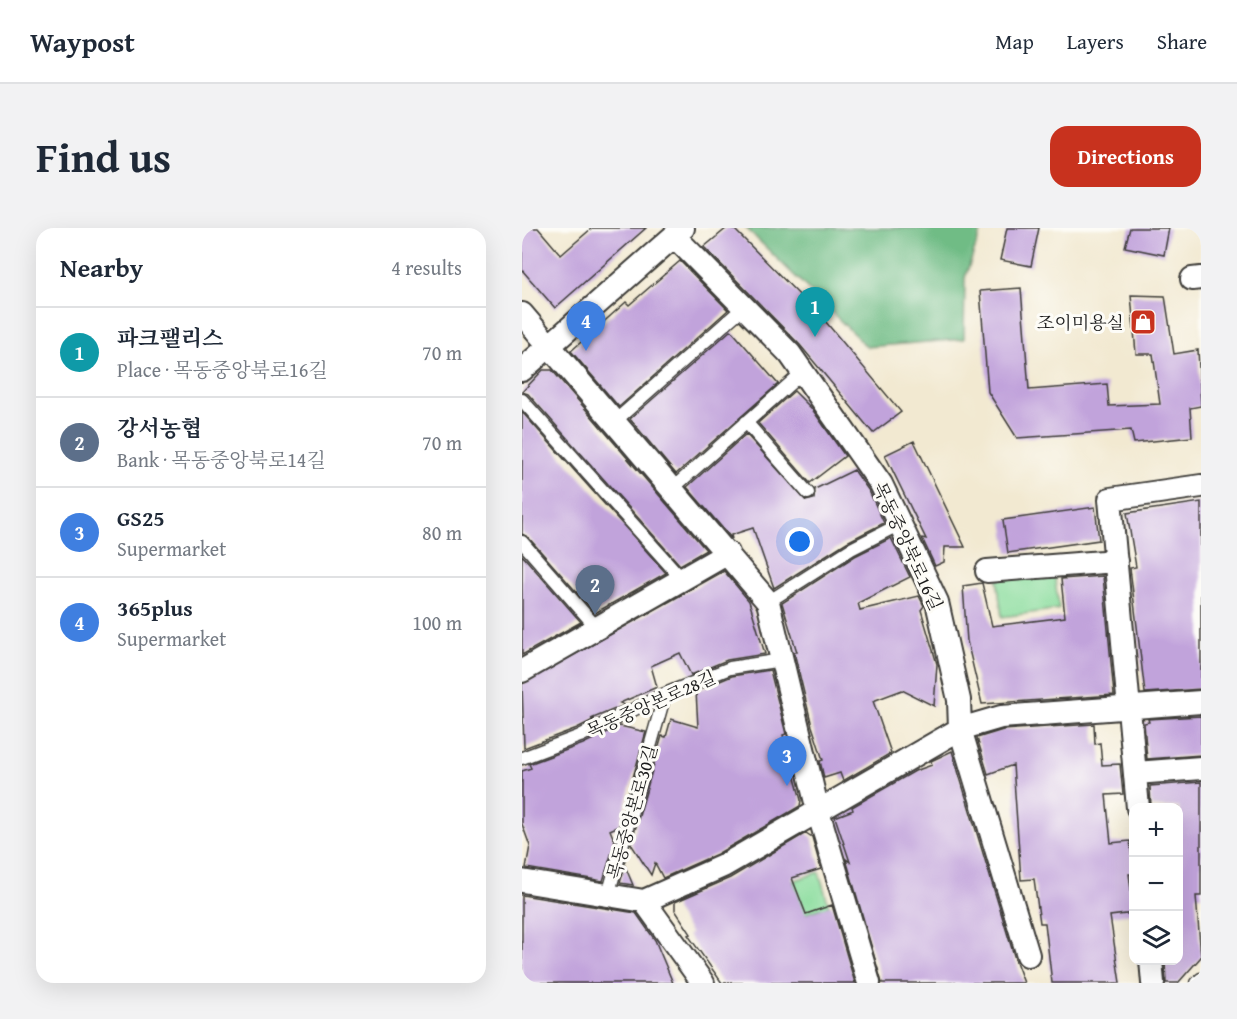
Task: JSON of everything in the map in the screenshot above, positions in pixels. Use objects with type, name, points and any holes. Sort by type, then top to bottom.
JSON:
[{"type":"street","name":"목동중앙북로16길","points":[[522,370],[679,232],[744,307],[790,354],[881,484],[937,602],[959,700],[960,729],[1028,955]]},
{"type":"street","points":[[522,314],[768,602],[818,811],[869,983]]},
{"type":"street","points":[[1138,803],[1110,499],[1201,486]]},
{"type":"street","points":[[522,671],[728,553]]},
{"type":"street","points":[[987,571],[1116,561]]},
{"type":"street","points":[[703,983],[644,901],[723,866],[960,729],[1001,717],[1201,702]]},
{"type":"street","points":[[1136,773],[1201,768]]},
{"type":"street","name":"목동중앙본로30길","points":[[522,881],[644,901]]},
{"type":"street","points":[[1151,965],[1152,983]]},
{"type":"lane","points":[[614,422],[744,307]]},
{"type":"lane","points":[[672,489],[802,372]]},
{"type":"lane","points":[[522,400],[682,579]]},
{"type":"lane","points":[[746,422],[808,493]]},
{"type":"lane","points":[[768,602],[851,549],[900,524]]},
{"type":"lane","points":[[522,542],[597,628]]},
{"type":"lane","name":"목동중앙본로28길","points":[[522,759],[580,736],[665,694],[730,668],[782,660]]},
{"type":"lane","name":"목동중앙본로30길","points":[[609,895],[665,694]]},
{"type":"lane","points":[[1197,983],[1201,979]]},
{"type":"green space","points":[[746,228],[982,228],[965,278],[964,339],[867,347]]},
{"type":"green space","points":[[1054,572],[1059,609],[1002,617],[997,579]]},
{"type":"green space","points":[[819,872],[829,906],[805,914],[793,881]]},
{"type":"building","points":[[522,228],[538,228],[561,255],[592,228],[646,228],[555,308],[522,270]]},
{"type":"building","points":[[727,228],[733,228],[825,321],[901,412],[873,433],[800,345],[704,247]]},
{"type":"building","points":[[1007,228],[1039,228],[1031,266],[1000,260]]},
{"type":"building","points":[[1130,228],[1169,228],[1164,255],[1125,247]]},
{"type":"building","points":[[680,261],[728,310],[619,407],[571,351],[626,302],[629,305]]},
{"type":"building","points":[[1021,288],[1029,390],[1107,384],[1109,406],[1160,404],[1153,354],[1136,354],[1131,295],[1165,296],[1174,354],[1198,350],[1201,406],[1190,408],[1192,437],[1134,443],[1131,430],[1017,438],[988,392],[980,291]]},
{"type":"building","points":[[731,330],[778,384],[676,474],[630,419]]},
{"type":"building","points":[[543,370],[552,370],[706,550],[680,565],[528,394],[522,392]]},
{"type":"building","points":[[794,391],[812,409],[845,456],[810,483],[758,423]]},
{"type":"building","points":[[522,412],[666,573],[595,613],[528,537],[522,534]]},
{"type":"building","points":[[746,434],[806,501],[814,499],[815,489],[854,470],[869,491],[884,523],[847,542],[774,588],[753,528],[731,535],[732,539],[687,487]]},
{"type":"building","points":[[914,441],[965,547],[945,547],[944,562],[935,566],[922,538],[926,539],[885,455]]},
{"type":"building","points":[[1201,502],[1201,689],[1145,693],[1130,568],[1136,567],[1127,513]]},
{"type":"building","points":[[1095,507],[1099,540],[1008,553],[1003,520]]},
{"type":"building","points":[[891,538],[910,577],[858,603],[860,610],[919,596],[924,606],[921,610],[937,664],[934,706],[902,690],[873,701],[891,753],[843,781],[840,773],[824,778],[820,761],[823,760],[812,726],[794,652],[797,652],[782,603],[855,556]]},
{"type":"building","points":[[522,555],[581,622],[522,655]]},
{"type":"building","points":[[724,571],[749,601],[765,654],[727,660],[691,675],[680,653],[651,666],[657,687],[620,703],[625,705],[591,719],[595,719],[577,728],[524,748],[522,684]]},
{"type":"building","points":[[1103,576],[1114,695],[982,704],[967,641],[963,586],[982,583],[992,626],[1065,617],[1061,579]]},
{"type":"building","points":[[770,670],[786,734],[783,735],[801,800],[800,806],[717,854],[663,878],[655,863],[651,875],[631,844],[662,736],[666,737],[671,719],[698,727],[696,691],[732,676]]},
{"type":"building","points":[[1201,716],[1201,755],[1147,759],[1144,723],[1149,722],[1148,719]]},
{"type":"building","points":[[1094,724],[1095,744],[1100,743],[1102,765],[1120,764],[1123,794],[1106,795],[1111,843],[1129,841],[1129,914],[1110,916],[1120,983],[1052,983],[1045,923],[1040,923],[1034,879],[1021,880],[1013,765],[988,774],[977,738],[1003,730]]},
{"type":"building","points":[[620,726],[646,732],[619,826],[610,830],[615,842],[603,881],[526,868],[530,846],[522,824],[522,771],[531,768],[529,764],[583,744]]},
{"type":"building","points":[[952,751],[1024,983],[882,983],[846,859],[850,862],[835,817],[853,810],[852,807],[915,771],[932,765],[931,761]]},
{"type":"building","points":[[1201,782],[1201,896],[1196,896],[1201,957],[1178,983],[1166,983],[1165,965],[1183,965],[1183,803],[1151,803],[1150,786]]},
{"type":"building","points":[[806,833],[812,837],[821,869],[792,878],[806,914],[832,905],[855,983],[722,983],[688,935],[691,934],[675,910],[675,902],[730,878]]},
{"type":"building","points":[[625,866],[633,885],[620,883]]},
{"type":"building","points":[[522,895],[636,913],[655,940],[673,983],[522,983]]},
{"type":"place","name":"조이미용실","points":[[1143,322]]},
{"type":"place","name":"파크팰리스","points":[[815,337]]},
{"type":"place","name":"365plus","points":[[586,351]]},
{"type":"place","name":"강서농협","points":[[595,615]]},
{"type":"place","name":"GS25","points":[[787,786]]}]
